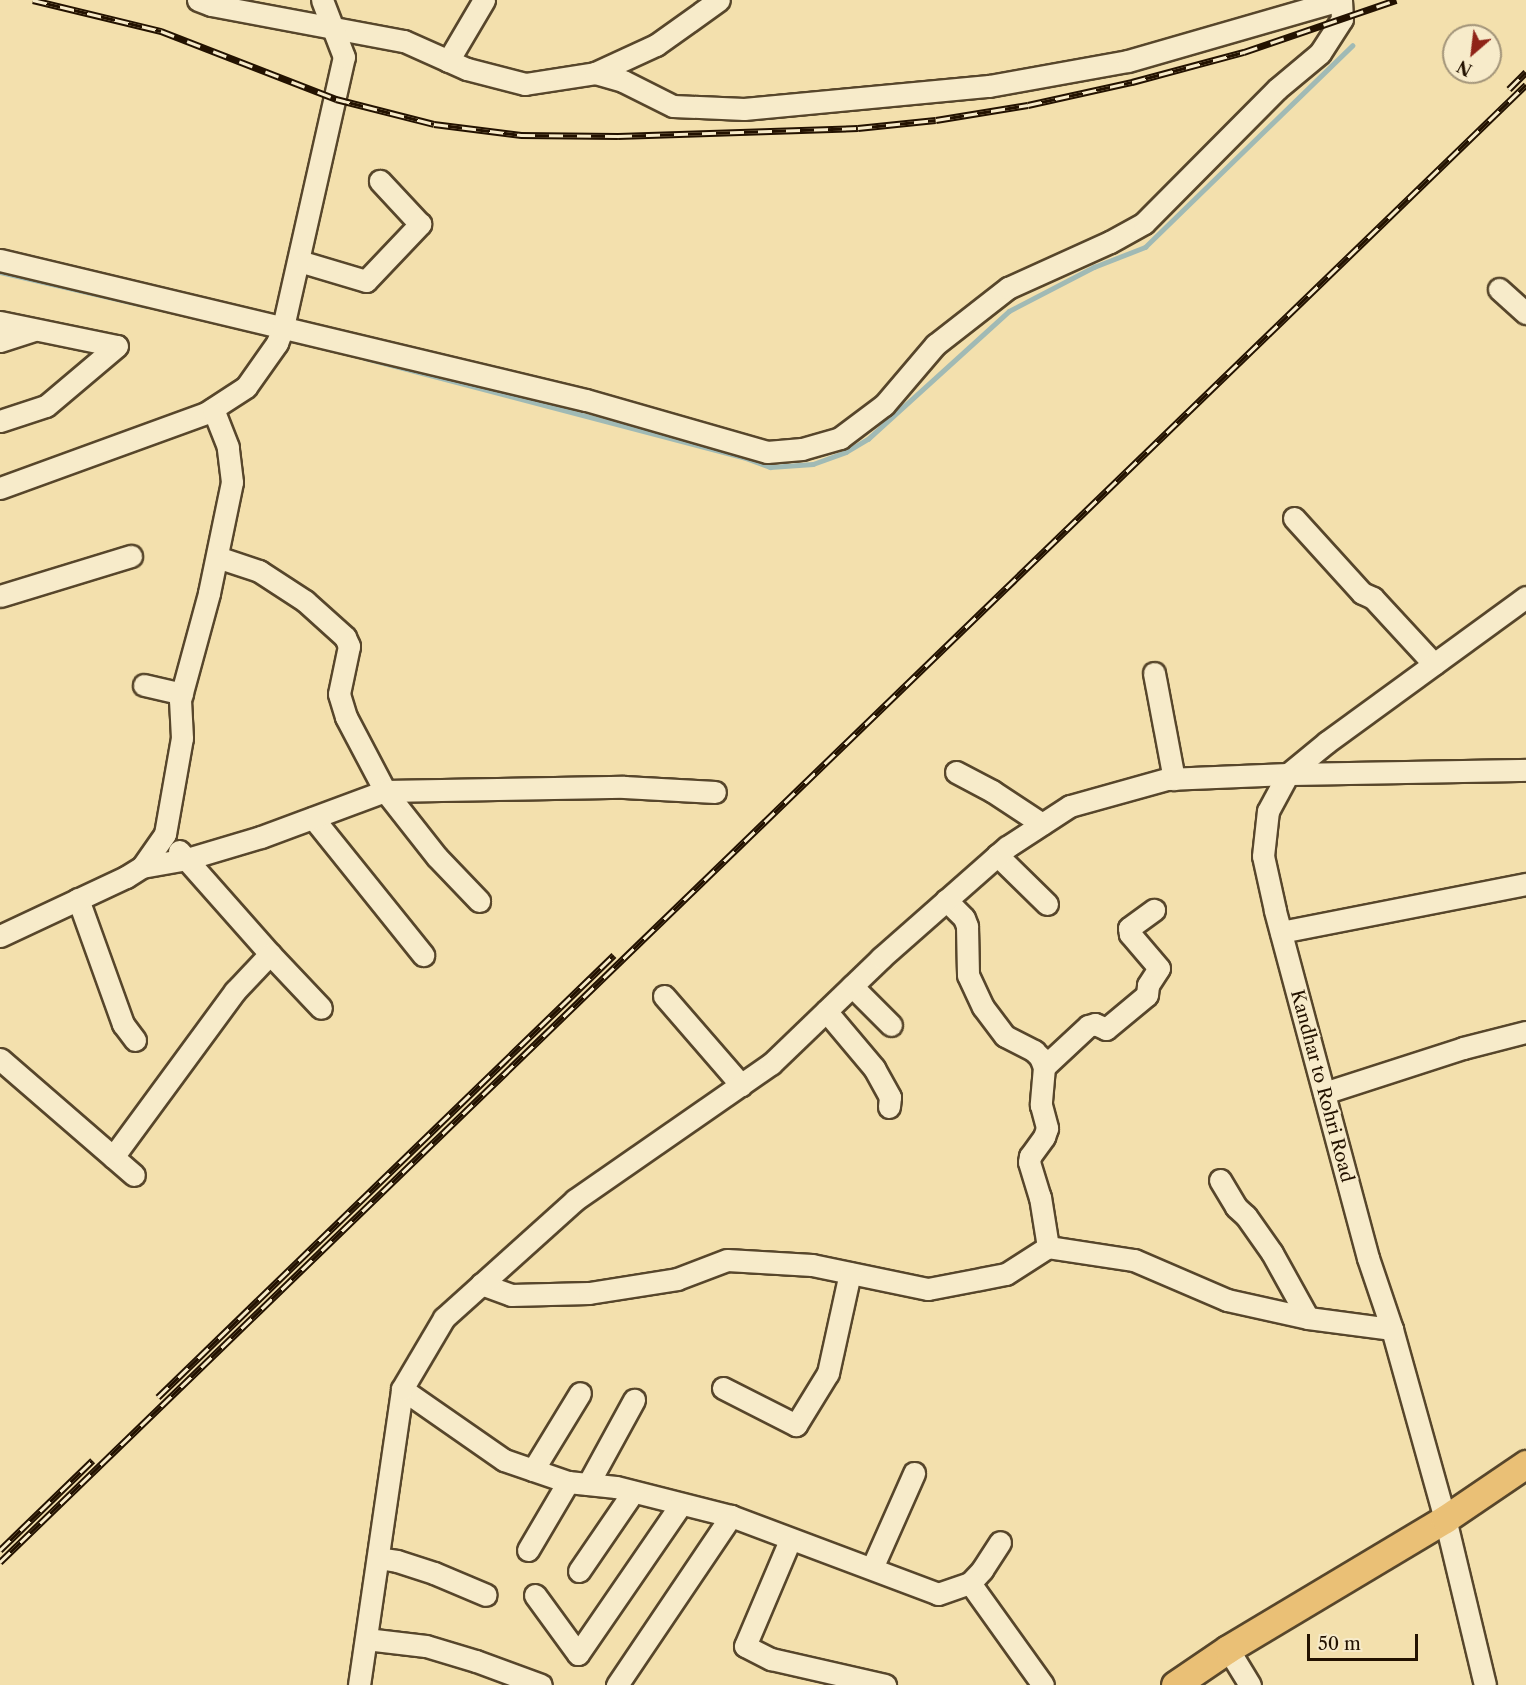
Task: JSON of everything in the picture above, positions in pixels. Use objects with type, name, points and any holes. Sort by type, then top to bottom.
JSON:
[{"type":"main road","points":[[1175,1685],[1228,1649],[1445,1519],[1526,1464]]},
{"type":"street","points":[[198,0],[211,5],[404,41],[467,69],[525,84],[595,74],[656,45],[719,0]]},
{"type":"street","points":[[0,488],[213,409],[246,387],[281,334],[344,57],[322,0]]},
{"type":"street","points":[[448,61],[483,0]]},
{"type":"street","points":[[0,260],[281,334],[586,400],[766,452],[802,449],[840,438],[884,405],[935,345],[1008,288],[1110,242],[1144,223],[1276,89],[1320,53],[1342,19],[1340,0],[1128,61],[989,86],[744,109],[673,106],[623,81],[595,74]]},
{"type":"street","points":[[298,261],[366,281],[420,224],[380,181]]},
{"type":"street","points":[[1499,289],[1526,313]]},
{"type":"street","points":[[0,322],[117,346],[46,406],[0,421]]},
{"type":"street","points":[[0,341],[36,329]]},
{"type":"street","points":[[142,867],[165,834],[182,738],[182,694],[217,556],[232,482],[228,447],[213,409]]},
{"type":"street","points":[[1294,518],[1362,593],[1373,598],[1434,664]]},
{"type":"street","points":[[0,596],[130,556]]},
{"type":"street","points":[[217,556],[258,572],[305,600],[345,637],[349,646],[339,694],[346,717],[385,791],[437,857],[479,901]]},
{"type":"street","name":"Kandhar to Rohri Road","points":[[1485,1685],[1445,1519],[1392,1329],[1368,1258],[1263,856],[1268,811],[1288,774],[1327,741],[1526,597]]},
{"type":"street","points":[[1154,673],[1174,779]]},
{"type":"street","points":[[144,685],[182,694]]},
{"type":"street","points":[[359,1685],[402,1389],[444,1318],[575,1200],[771,1064],[852,986],[997,855],[1070,806],[1174,779],[1288,774],[1526,770]]},
{"type":"street","points":[[956,772],[992,791],[1042,824]]},
{"type":"street","points":[[0,936],[142,867],[186,859],[313,818],[385,791],[624,787],[715,792]]},
{"type":"street","points":[[313,818],[423,954]]},
{"type":"street","points":[[165,834],[270,954],[321,1008]]},
{"type":"street","points":[[997,855],[1047,904]]},
{"type":"street","points":[[1281,932],[1526,884]]},
{"type":"street","points":[[78,899],[123,1024],[135,1040]]},
{"type":"street","points":[[946,900],[964,918],[967,926],[968,975],[983,1007],[1005,1036],[1040,1057],[1044,1067],[1041,1105],[1047,1128],[1044,1137],[1029,1156],[1029,1162],[1040,1197],[1048,1247]]},
{"type":"street","points":[[1044,1067],[1088,1026],[1095,1024],[1106,1029],[1147,994],[1148,985],[1159,968],[1130,934],[1130,928],[1154,909]]},
{"type":"street","points":[[113,1157],[235,991],[270,954]]},
{"type":"street","points":[[852,986],[891,1025]]},
{"type":"street","points":[[664,996],[741,1084]]},
{"type":"street","points":[[826,1011],[874,1068],[890,1097],[889,1107]]},
{"type":"street","points":[[1324,1093],[1463,1048],[1526,1032]]},
{"type":"street","points":[[0,1059],[134,1175]]},
{"type":"street","points":[[1220,1180],[1236,1207],[1246,1216],[1272,1253],[1308,1318]]},
{"type":"street","points":[[481,1284],[511,1295],[589,1293],[677,1279],[727,1260],[812,1265],[928,1289],[1006,1274],[1048,1247],[1134,1260],[1227,1300],[1308,1318],[1392,1329]]},
{"type":"street","points":[[723,1388],[795,1425],[828,1373],[850,1273]]},
{"type":"street","points":[[402,1389],[504,1460],[578,1483],[633,1492],[731,1516],[938,1594],[970,1583],[982,1570],[1000,1542]]},
{"type":"street","points":[[533,1470],[580,1393]]},
{"type":"street","points":[[528,1550],[578,1483],[634,1400]]},
{"type":"street","points":[[872,1568],[914,1473]]},
{"type":"street","points":[[579,1571],[633,1492]]},
{"type":"street","points":[[535,1595],[578,1654],[681,1504]]},
{"type":"street","points":[[617,1685],[731,1516]]},
{"type":"street","points":[[790,1540],[745,1646],[771,1659],[885,1685]]},
{"type":"street","points":[[378,1558],[397,1561],[434,1573],[486,1595]]},
{"type":"street","points":[[970,1583],[1043,1685]]},
{"type":"street","points":[[366,1639],[426,1646],[476,1661],[532,1683]]},
{"type":"street","points":[[1228,1649],[1250,1685]]},
{"type":"waterway","points":[[365,358],[743,457],[770,467],[813,464],[846,452],[868,439],[1009,311],[1094,267],[1145,247],[1352,46]]},
{"type":"waterway","points":[[0,272],[147,306]]},
{"type":"railway","points":[[33,0],[161,31],[336,99],[434,124],[521,135],[618,136],[858,128],[936,120],[1028,105],[1132,82],[1244,52],[1396,0]]},
{"type":"railway","points":[[1509,89],[1526,72]]},
{"type":"railway","points":[[0,1562],[1526,85]]},
{"type":"railway","points":[[158,1397],[614,955]]},
{"type":"railway","points":[[0,1550],[93,1460]]}]
